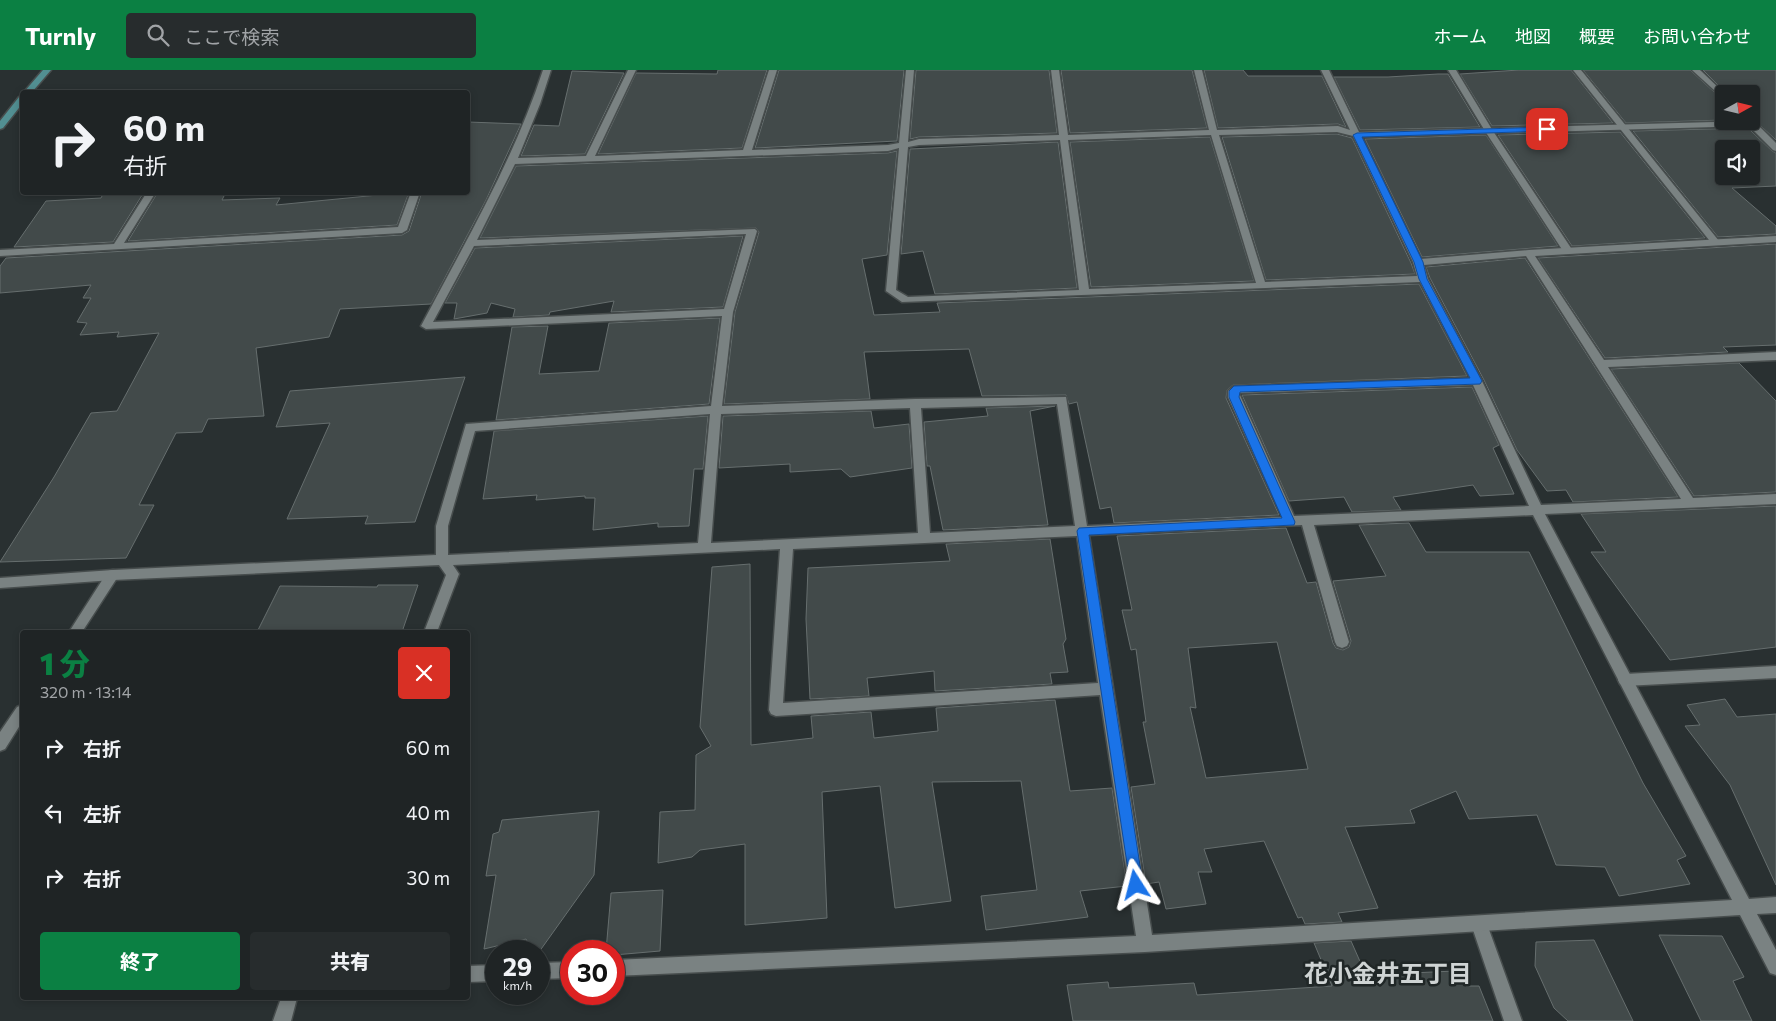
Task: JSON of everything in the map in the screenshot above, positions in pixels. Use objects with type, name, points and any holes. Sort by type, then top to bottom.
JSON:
[{"type":"main road","points":[[30,90],[47,70]]},
{"type":"main road","points":[[0,126],[20,101]]},
{"type":"street","points":[[547,70],[540,95],[514,161],[426,326],[728,312]]},
{"type":"street","points":[[589,159],[632,70]]},
{"type":"street","points":[[746,154],[773,70]]},
{"type":"street","points":[[910,70],[891,291],[906,300],[1261,284],[1423,279]]},
{"type":"street","points":[[1056,70],[1084,292]]},
{"type":"street","points":[[1198,70],[1214,133],[1261,284]]},
{"type":"street","points":[[1325,70],[1418,262],[1423,279],[1477,381],[1537,510],[1776,967]]},
{"type":"street","points":[[1452,70],[1489,131],[1568,250]]},
{"type":"street","points":[[1577,70],[1716,242]]},
{"type":"street","points":[[1696,70],[1715,88]]},
{"type":"street","points":[[514,161],[888,148],[919,142],[1338,129],[1357,135],[1715,123]]},
{"type":"street","points":[[1758,130],[1776,148]]},
{"type":"street","points":[[117,246],[150,195]]},
{"type":"street","points":[[0,252],[402,230],[415,195]]},
{"type":"street","points":[[469,243],[752,231],[728,312],[716,410],[704,548]]},
{"type":"street","points":[[1418,262],[1568,250],[1776,239]]},
{"type":"street","points":[[1529,253],[1690,503]]},
{"type":"street","points":[[1600,364],[1776,356]]},
{"type":"street","points":[[1290,522],[1234,397],[1234,391],[1238,389],[1477,381]]},
{"type":"street","points":[[432,630],[453,574],[442,560],[442,526],[470,427],[716,410],[1062,400],[1145,944]]},
{"type":"street","points":[[915,403],[924,538]]},
{"type":"street","points":[[0,583],[113,575],[1776,499]]},
{"type":"street","points":[[1307,521],[1342,642]]},
{"type":"street","points":[[787,545],[776,710],[1106,689]]},
{"type":"street","points":[[76,630],[113,575]]},
{"type":"street","points":[[1625,680],[1776,672]]},
{"type":"street","points":[[0,744],[20,714]]},
{"type":"street","points":[[625,968],[1145,944],[1776,906]]},
{"type":"street","points":[[1478,924],[1513,1021]]},
{"type":"street","points":[[470,974],[485,973]]},
{"type":"street","points":[[282,1021],[288,1000]]},
{"type":"building","points":[[718,70],[767,70],[742,148],[598,154],[636,73],[717,74]]},
{"type":"building","points":[[779,70],[904,70],[897,141],[755,148]]},
{"type":"building","points":[[916,70],[1049,70],[1057,133],[919,137],[910,139]]},
{"type":"building","points":[[1061,70],[1192,70],[1207,128],[1070,133]]},
{"type":"building","points":[[1204,70],[1243,70],[1248,76],[1322,76],[1346,127],[1338,124],[1218,128]]},
{"type":"building","points":[[1519,70],[1571,70],[1613,123],[1492,126],[1460,74]]},
{"type":"building","points":[[1583,70],[1690,70],[1715,93],[1715,120],[1626,123]]},
{"type":"building","points":[[1703,70],[1776,70],[1776,140],[1760,125],[1760,85],[1718,85]]},
{"type":"building","points":[[572,71],[624,73],[585,154],[521,156],[534,125],[559,126]]},
{"type":"building","points":[[1448,74],[1480,127],[1360,130],[1334,77],[1388,77]]},
{"type":"building","points":[[470,122],[521,124],[486,200],[431,304],[340,309],[329,337],[256,348],[264,416],[208,419],[202,432],[176,433],[139,505],[154,505],[126,558],[0,562],[54,477],[91,413],[117,411],[159,333],[117,337],[119,332],[80,335],[87,323],[77,322],[91,298],[83,298],[91,285],[0,293],[0,266],[6,258],[402,235],[409,231],[421,195],[470,195]]},
{"type":"building","points":[[1750,130],[1776,153],[1776,186],[1732,188],[1776,226],[1776,234],[1718,237],[1633,131]]},
{"type":"building","points":[[1620,132],[1705,238],[1572,246],[1498,135]]},
{"type":"building","points":[[1337,134],[1352,138],[1415,274],[1266,280],[1222,137]]},
{"type":"building","points":[[1486,135],[1558,246],[1422,257],[1365,139]]},
{"type":"building","points":[[1210,137],[1254,281],[1091,287],[1070,142]]},
{"type":"building","points":[[1058,142],[1077,288],[935,294],[923,251],[901,254],[910,149]]},
{"type":"building","points":[[897,151],[887,255],[862,259],[874,315],[940,312],[937,303],[1419,284],[1467,376],[1233,385],[1227,390],[1226,398],[1279,515],[1114,523],[1111,507],[1100,509],[1077,402],[1069,404],[1066,395],[982,396],[969,349],[864,352],[870,399],[724,404],[735,312],[759,232],[756,228],[480,238],[516,166],[888,153]]},
{"type":"building","points":[[102,195],[142,195],[113,242],[14,247],[46,201],[101,198]]},
{"type":"building","points":[[156,195],[224,195],[222,200],[280,198],[276,205],[378,195],[408,195],[397,225],[128,241]]},
{"type":"building","points":[[743,236],[723,307],[611,312],[614,301],[550,312],[549,315],[513,317],[515,309],[491,303],[487,313],[454,319],[457,303],[445,303],[475,248]]},
{"type":"building","points":[[1776,244],[1776,345],[1723,347],[1728,352],[1605,358],[1538,258]]},
{"type":"building","points":[[1525,258],[1678,497],[1573,502],[1566,490],[1547,491],[1517,450],[1484,380],[1426,267]]},
{"type":"building","points":[[720,318],[709,404],[496,420],[512,327],[548,326],[539,374],[599,371],[609,323]]},
{"type":"building","points":[[1739,363],[1776,401],[1776,492],[1694,496],[1611,369]]},
{"type":"building","points":[[465,377],[415,522],[365,524],[368,516],[287,519],[330,423],[276,427],[290,391]]},
{"type":"building","points":[[1472,387],[1499,445],[1493,448],[1514,494],[1480,496],[1473,485],[1393,497],[1401,510],[1352,512],[1344,497],[1289,501],[1242,395]]},
{"type":"building","points":[[1055,406],[1030,411],[1048,525],[943,530],[930,466],[927,466],[924,422],[988,416],[986,408]]},
{"type":"building","points":[[871,411],[874,428],[909,424],[912,468],[850,477],[841,469],[790,472],[790,464],[719,468],[723,416]]},
{"type":"building","points":[[708,416],[703,469],[694,469],[689,526],[658,527],[658,523],[593,530],[595,498],[585,498],[585,496],[536,500],[537,495],[483,499],[494,431]]},
{"type":"building","points":[[1776,506],[1776,647],[1670,660],[1591,552],[1606,552],[1581,514]]},
{"type":"building","points":[[1409,523],[1426,552],[1529,552],[1643,783],[1686,856],[1677,860],[1690,884],[1619,896],[1605,867],[1556,865],[1537,815],[1469,819],[1456,791],[1410,810],[1415,823],[1345,827],[1378,908],[1338,913],[1342,922],[1305,924],[1302,917],[1298,918],[1264,841],[1204,849],[1212,872],[1198,872],[1206,904],[1166,909],[1159,882],[1146,884],[1131,787],[1155,784],[1143,722],[1146,722],[1136,649],[1131,650],[1122,610],[1132,610],[1117,536],[1286,528],[1307,583],[1316,582],[1333,643],[1336,648],[1343,650],[1349,647],[1351,641],[1333,581],[1386,576],[1359,525]],"holes":[[[1277,642],[1308,769],[1206,778],[1190,707],[1196,708],[1188,648]]]},
{"type":"building","points":[[1050,539],[1066,639],[1063,644],[1068,672],[1050,673],[1052,684],[935,691],[934,671],[867,678],[869,696],[810,699],[806,619],[808,568],[950,561],[946,544]]},
{"type":"building","points":[[750,564],[751,745],[813,738],[811,716],[871,712],[874,738],[938,731],[936,708],[1055,700],[1070,791],[1112,788],[1127,886],[1080,891],[1088,917],[986,930],[981,896],[1037,890],[1021,781],[932,782],[951,901],[895,908],[880,786],[822,792],[827,918],[745,925],[745,844],[700,850],[692,857],[658,863],[660,812],[695,810],[696,755],[711,746],[700,727],[712,567]]},
{"type":"building","points":[[378,585],[418,585],[403,630],[258,630],[280,586],[377,587]]},
{"type":"building","points":[[1725,699],[1737,717],[1776,714],[1776,885],[1730,785],[1685,726],[1700,725],[1687,705]]},
{"type":"building","points":[[599,811],[594,875],[548,940],[485,940],[496,875],[486,876],[493,834],[499,832],[502,820]]},
{"type":"building","points":[[663,890],[660,951],[625,954],[625,940],[607,940],[611,893]]},
{"type":"building","points":[[1659,935],[1722,936],[1744,977],[1733,981],[1752,1021],[1701,1021]]},
{"type":"building","points":[[1594,940],[1633,1021],[1568,1021],[1554,1008],[1535,966],[1536,942]]},
{"type":"building","points":[[1351,941],[1366,975],[1455,971],[1466,986],[1479,986],[1493,1021],[1073,1021],[1067,985],[1108,982],[1109,988],[1194,983],[1197,995],[1332,986],[1314,943]]},
{"type":"district","name":"花小金井五丁目","points":[[1388,974]]},
{"type":"route","points":[[1136,885],[1083,531],[1290,522],[1234,397],[1234,391],[1238,389],[1477,381],[1423,279],[1418,262],[1357,135],[1547,129]]}]
